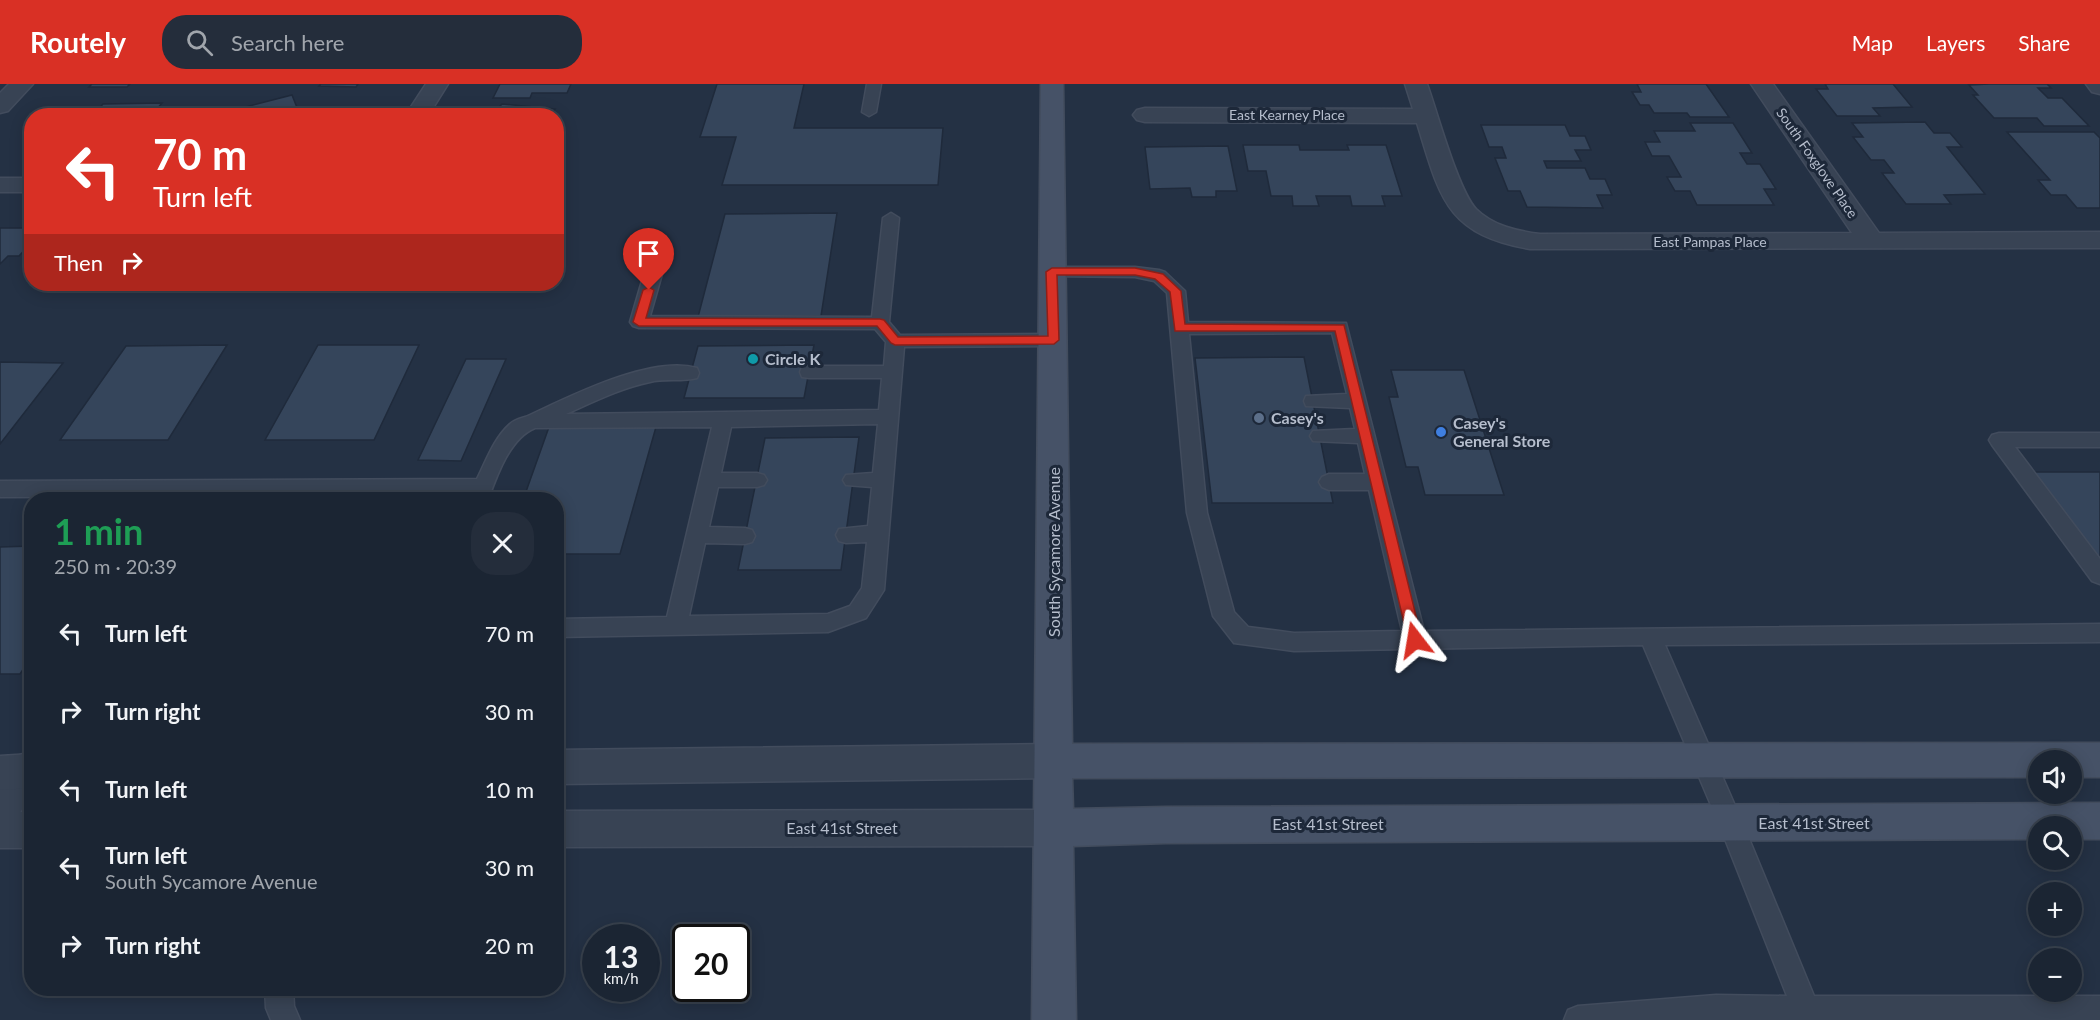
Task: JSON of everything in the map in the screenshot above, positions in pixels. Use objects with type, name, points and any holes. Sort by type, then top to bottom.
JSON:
[{"type":"main road","name":"South Sycamore Avenue","points":[[1052,84],[1054,1020]]},
{"type":"main road","points":[[1054,761],[2100,760]]},
{"type":"main road","name":"East 41st Street","points":[[1053,828],[1166,825],[2100,821]]},
{"type":"street","points":[[0,106],[22,84]]},
{"type":"street","points":[[421,108],[437,84]]},
{"type":"street","name":"East Pampas Place","points":[[1416,84],[1454,195],[1465,213],[1489,230],[1514,239],[1540,242],[2100,240]]},
{"type":"street","name":"South Foxglove Place","points":[[1762,84],[1872,242]]},
{"type":"street","name":"East Kearney Place","points":[[1145,115],[1428,116]]},
{"type":"street","points":[[0,185],[24,185]]},
{"type":"street","points":[[564,766],[1054,761]]},
{"type":"street","points":[[0,810],[18,772]]},
{"type":"street","name":"East 41st Street","points":[[564,829],[1053,828]]},
{"type":"street","points":[[0,830],[24,830]]},
{"type":"lane","points":[[869,112],[874,84]]},
{"type":"lane","points":[[564,628],[828,623],[858,612],[873,590],[894,372],[895,341],[880,322],[891,218]]},
{"type":"lane","points":[[1052,272],[1135,272],[1159,276],[1176,291],[1179,328],[1193,401],[1197,437],[1201,482],[1197,513],[1224,616],[1242,636],[1294,642],[1650,636],[2100,633]]},
{"type":"lane","points":[[653,274],[639,322],[880,322]]},
{"type":"lane","points":[[1179,328],[1340,327],[1415,640]]},
{"type":"lane","points":[[895,341],[1054,340]]},
{"type":"lane","points":[[809,372],[894,372]]},
{"type":"lane","points":[[480,492],[506,441],[518,427],[604,390],[650,375],[690,373]]},
{"type":"lane","points":[[1312,401],[1358,401]]},
{"type":"lane","points":[[533,421],[890,417]]},
{"type":"lane","points":[[676,626],[723,420]]},
{"type":"lane","points":[[1320,436],[1366,436]]},
{"type":"lane","points":[[2100,440],[1999,440],[2100,575]]},
{"type":"lane","points":[[709,480],[757,480]]},
{"type":"lane","points":[[853,480],[883,480]]},
{"type":"lane","points":[[1329,482],[1377,482]]},
{"type":"lane","points":[[0,489],[360,492]]},
{"type":"lane","points":[[846,535],[878,534]]},
{"type":"lane","points":[[696,535],[745,536]]},
{"type":"lane","points":[[1650,636],[1731,824],[1806,1010]]},
{"type":"lane","points":[[279,996],[280,1008],[286,1020]]},
{"type":"lane","points":[[1578,1020],[1806,1010],[2097,1014]]},
{"type":"building","points":[[92,84],[130,84],[127,87],[89,87]]},
{"type":"building","points":[[321,84],[358,84],[356,87],[319,86]]},
{"type":"building","points":[[500,84],[571,84],[567,93],[532,93],[530,98],[493,98]]},
{"type":"building","points":[[717,84],[804,84],[794,128],[943,128],[938,185],[722,185],[736,137],[700,137]]},
{"type":"building","points":[[1637,84],[1706,84],[1729,117],[1690,117],[1687,113],[1654,113],[1649,105],[1640,105],[1632,92],[1641,92]]},
{"type":"building","points":[[1825,84],[1893,84],[1912,107],[1873,108],[1880,116],[1837,116],[1816,89],[1828,89]]},
{"type":"building","points":[[2047,84],[2051,88],[2038,88],[2048,98],[2062,98],[2089,126],[2044,126],[2037,118],[1994,118],[1973,95],[1978,95],[1969,85]]},
{"type":"building","points":[[292,95],[297,108],[242,108]]},
{"type":"building","points":[[162,103],[158,108],[99,108],[103,104]]},
{"type":"building","points":[[502,104],[544,108],[498,108]]},
{"type":"building","points":[[1925,122],[1934,133],[1950,133],[1962,147],[1947,147],[1985,194],[1944,195],[1951,204],[1906,204],[1882,173],[1894,173],[1884,160],[1871,160],[1853,137],[1863,137],[1852,123]]},
{"type":"building","points":[[1690,123],[1733,123],[1752,153],[1740,153],[1747,164],[1760,164],[1776,189],[1764,189],[1774,205],[1697,205],[1690,191],[1675,191],[1667,177],[1681,177],[1669,156],[1652,156],[1645,142],[1660,142],[1654,131],[1695,131]]},
{"type":"building","points":[[1481,125],[1565,125],[1570,136],[1585,136],[1591,150],[1575,150],[1581,161],[1544,161],[1547,168],[1585,168],[1590,179],[1605,179],[1612,195],[1597,195],[1603,208],[1527,207],[1520,191],[1508,191],[1495,158],[1506,158],[1502,147],[1489,147]]},
{"type":"building","points":[[2007,132],[2094,132],[2100,138],[2100,208],[2077,208],[2066,195],[2051,195],[2038,180],[2050,180]]},
{"type":"building","points":[[1243,145],[1299,145],[1300,150],[1349,150],[1347,145],[1386,145],[1402,196],[1382,196],[1385,206],[1352,206],[1350,196],[1316,196],[1319,206],[1293,206],[1292,196],[1271,196],[1266,171],[1248,171]]},
{"type":"building","points":[[1228,146],[1237,191],[1216,191],[1216,197],[1192,197],[1190,188],[1150,189],[1145,147]]},
{"type":"building","points":[[837,213],[821,316],[698,317],[725,214]]},
{"type":"building","points":[[0,228],[24,228],[24,251],[19,256],[8,256],[0,264]]},
{"type":"building","points":[[227,345],[168,440],[60,440],[126,346]]},
{"type":"building","points":[[318,345],[419,345],[374,440],[265,440]]},
{"type":"building","name":"Circle K","points":[[814,345],[804,398],[684,398],[698,346]]},
{"type":"building","name":"Casey's","points":[[1304,357],[1333,503],[1212,503],[1195,358]]},
{"type":"building","points":[[466,359],[506,359],[461,461],[418,460]]},
{"type":"building","points":[[0,362],[63,363],[0,444]]},
{"type":"building","name":"Casey's General Store","points":[[1391,370],[1464,370],[1504,495],[1425,495],[1418,467],[1406,467],[1389,397],[1398,397]]},
{"type":"building","points":[[549,427],[656,427],[620,554],[564,554],[564,492],[526,492]]},
{"type":"building","points":[[859,437],[841,570],[738,570],[765,438]]},
{"type":"building","points":[[2030,472],[2100,472],[2100,567]]},
{"type":"building","points":[[24,546],[24,668],[20,674],[0,674],[0,547]]},
{"type":"place","name":"Circle K","points":[[753,359]]},
{"type":"place","name":"Casey's","points":[[1259,418]]},
{"type":"place","name":"Casey's General Store","points":[[1441,432]]},
{"type":"route","points":[[649,290],[639,322],[880,322],[895,341],[1054,340],[1052,272],[1135,272],[1159,276],[1176,291],[1179,328],[1340,327],[1415,640]]}]
